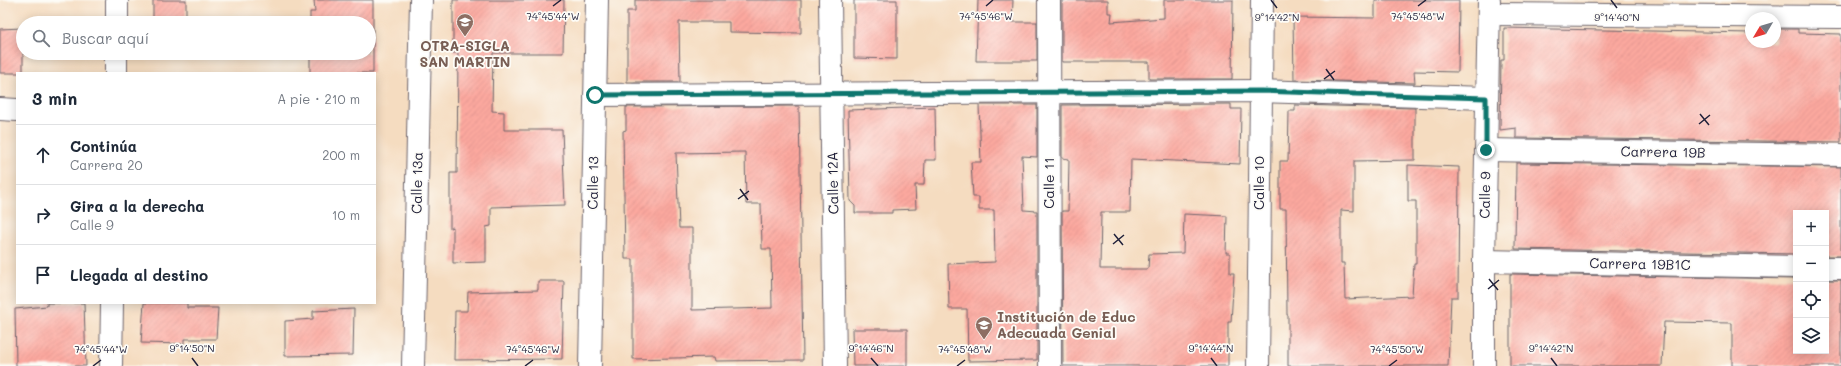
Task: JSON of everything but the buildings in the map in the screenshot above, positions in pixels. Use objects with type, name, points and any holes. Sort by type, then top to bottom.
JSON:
[{"type":"street","points":[[116,16],[117,0]]},
{"type":"street","name":"Calle 13a","points":[[413,366],[421,0]]},
{"type":"street","name":"Calle 13","points":[[590,366],[597,0]]},
{"type":"street","name":"Calle 12A","points":[[830,0],[835,366]]},
{"type":"street","name":"Calle 11","points":[[1049,0],[1050,366]]},
{"type":"street","name":"Calle 10","points":[[1258,366],[1262,0]]},
{"type":"street","points":[[1489,7],[1841,17]]},
{"type":"street","name":"Calle 9","points":[[1484,366],[1486,98],[1489,7]]},
{"type":"street","points":[[116,60],[116,72]]},
{"type":"street","points":[[595,95],[1260,91],[1486,98]]},
{"type":"street","points":[[0,108],[16,110]]},
{"type":"street","name":"Carrera 19B","points":[[1486,150],[1841,154]]},
{"type":"street","name":"Carrera 19B1C","points":[[1484,261],[1793,267]]},
{"type":"street","points":[[1829,268],[1841,268]]},
{"type":"street","points":[[111,366],[112,304]]},
{"type":"place","name":"OTRA-SIGLA SAN MARTIN","points":[[465,37]]},
{"type":"place","name":"Institución de Educ Adecuada Genial","points":[[984,340]]},
{"type":"route","points":[[595,95],[1260,91],[1486,98],[1486,150]]}]
